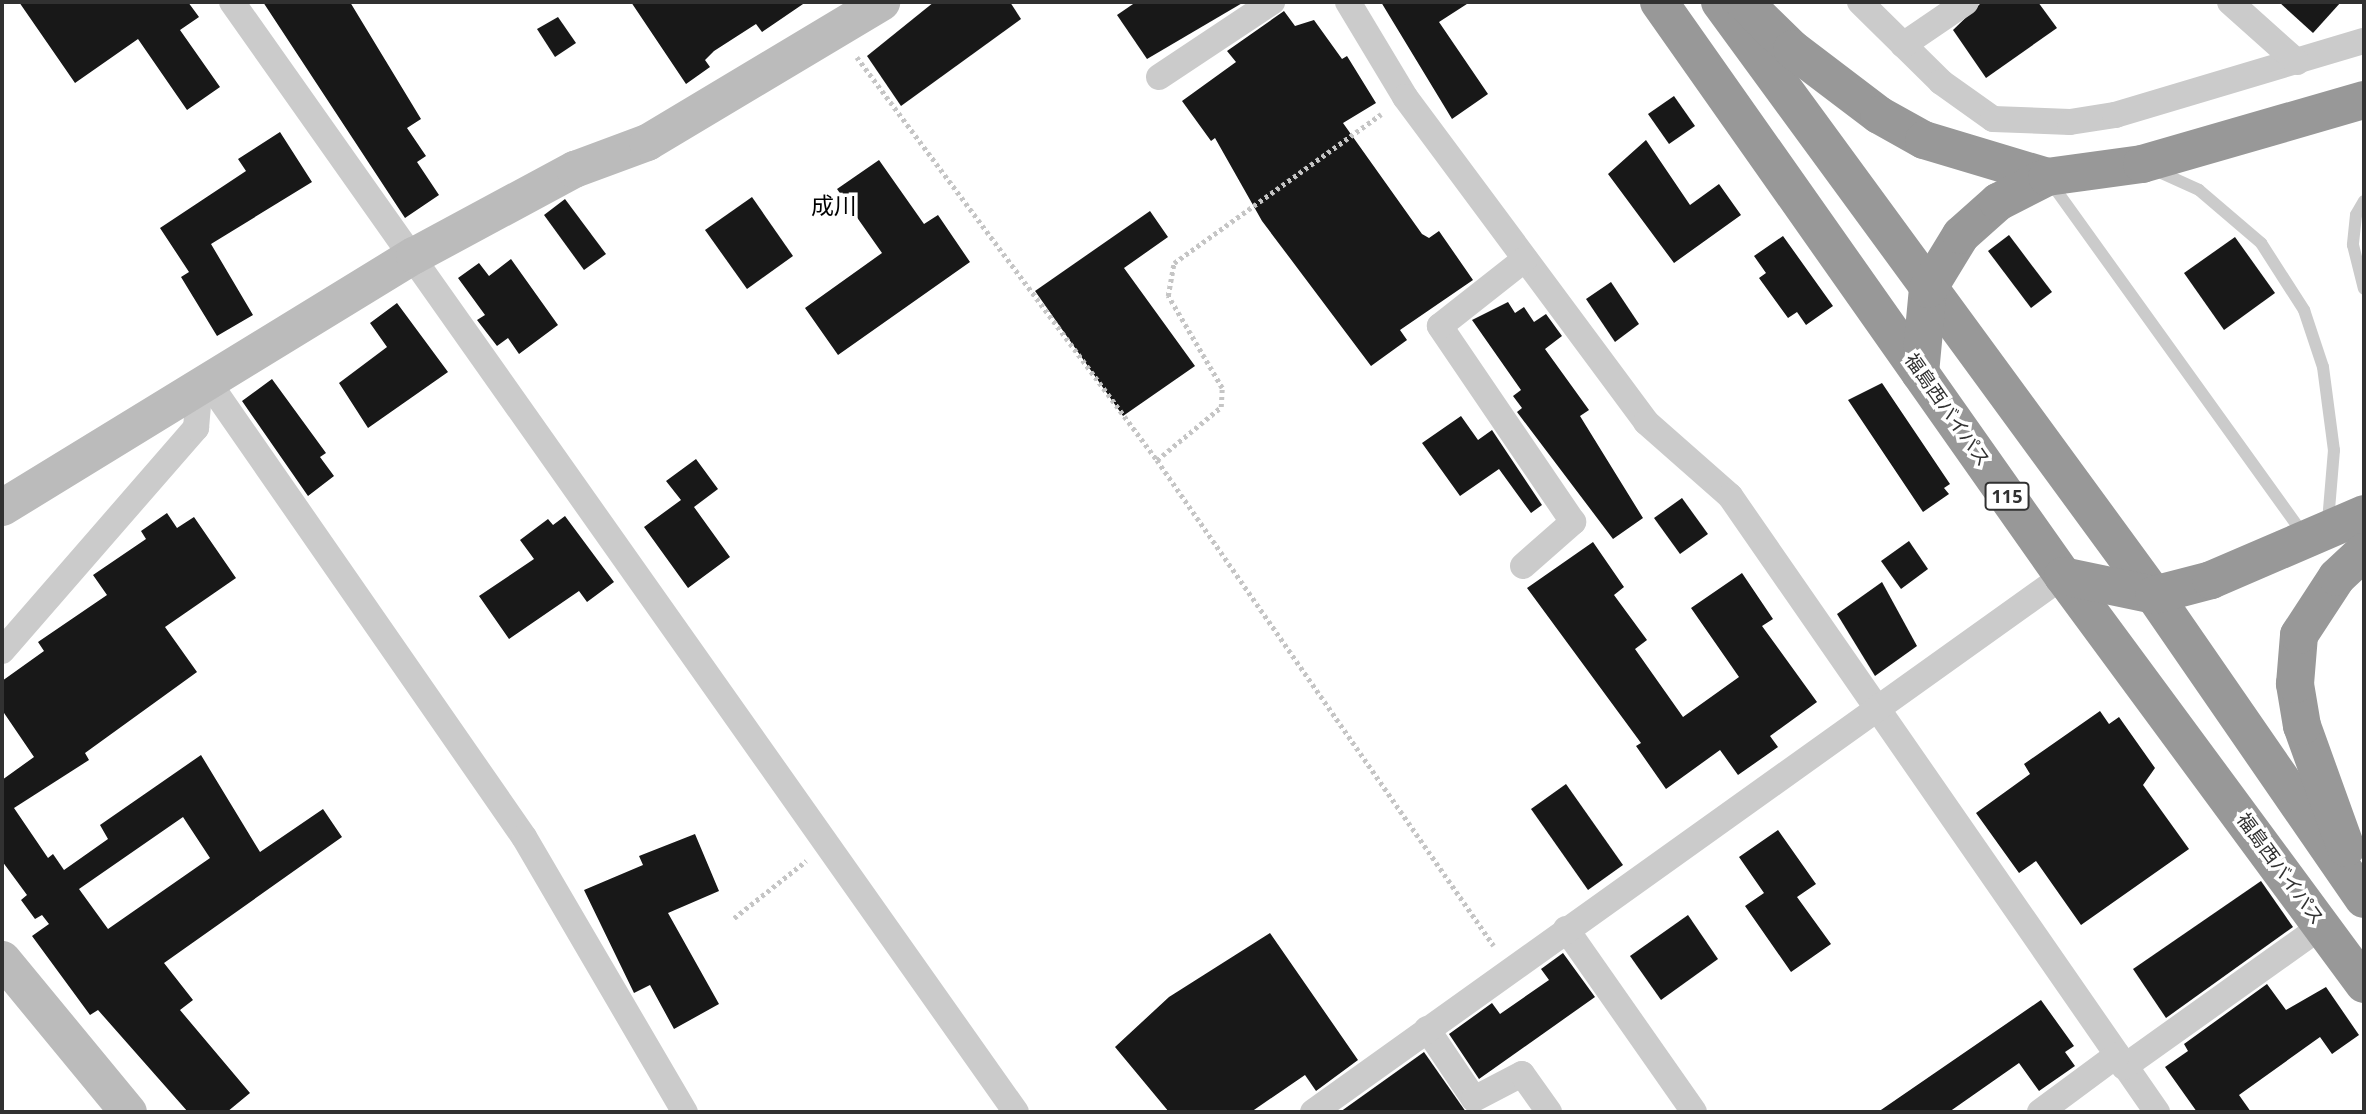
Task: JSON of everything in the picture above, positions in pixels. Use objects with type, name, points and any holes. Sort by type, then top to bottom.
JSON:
[{"type":"highway","name":"福島西バイパス","points":[[1659,2],[2063,576],[2364,984]]},
{"type":"highway","points":[[1720,2],[2154,595],[2364,899]]},
{"type":"highway","points":[[1744,2],[1792,49],[1879,115],[1924,140],[2047,177]]},
{"type":"highway","points":[[1920,373],[1928,289],[1961,236],[1998,202],[2047,177],[2142,164],[2364,100]]},
{"type":"highway","points":[[2063,576],[2154,595],[2211,580],[2364,514]]},
{"type":"highway","points":[[2364,552],[2337,577],[2299,635],[2295,684],[2302,726],[2364,899]]},
{"type":"street","points":[[232,2],[414,255],[1016,1112]]},
{"type":"street","points":[[2,508],[414,255],[574,169],[647,142],[881,2]]},
{"type":"street","points":[[1159,77],[1272,2]]},
{"type":"street","points":[[1348,2],[1405,97],[1662,441],[1730,496],[1879,705],[2157,1112]]},
{"type":"street","points":[[1860,2],[1969,107],[1993,119],[2021,121],[2115,116],[2364,41]]},
{"type":"street","points":[[1903,45],[1966,2]]},
{"type":"street","points":[[2231,2],[2297,62]]},
{"type":"street","points":[[1523,566],[1573,522],[1440,326],[1525,259]]},
{"type":"street","points":[[2,652],[196,428],[204,386]]},
{"type":"street","points":[[204,386],[524,837],[685,1112]]},
{"type":"street","points":[[1313,1112],[2063,576]]},
{"type":"street","points":[[2040,1112],[2322,926]]},
{"type":"street","points":[[1566,929],[1694,1112]]},
{"type":"street","points":[[2,959],[128,1112]]},
{"type":"street","points":[[1427,1030],[1474,1100],[1521,1074],[1549,1112]]},
{"type":"lane","points":[[2142,164],[2199,190],[2261,243],[2304,310],[2323,367],[2334,450],[2318,536]]},
{"type":"lane","points":[[2047,177],[2318,536]]},
{"type":"lane","points":[[2364,201],[2356,215],[2353,245],[2364,289]]},
{"type":"path","points":[[835,29],[1157,460],[1510,970]]},
{"type":"path","points":[[1157,460],[1221,407],[1223,388],[1168,296],[1174,264],[1405,97]]},
{"type":"path","points":[[734,918],[828,843]]},
{"type":"building","points":[[19,2],[188,2],[199,17],[180,30],[220,87],[187,110],[138,39],[75,83]]},
{"type":"building","points":[[263,2],[350,2],[421,119],[407,128],[426,156],[417,162],[439,195],[405,218]]},
{"type":"building","points":[[631,2],[806,2],[762,32],[756,24],[714,51],[705,60],[710,67],[686,84]]},
{"type":"building","points":[[934,2],[1010,2],[1021,19],[901,106],[867,56]]},
{"type":"building","points":[[1136,2],[1244,2],[1147,59],[1117,15]]},
{"type":"building","points":[[1381,2],[1470,2],[1439,22],[1488,94],[1452,119]]},
{"type":"building","points":[[1982,2],[2038,2],[2057,28],[1986,78],[1953,30]]},
{"type":"building","points":[[2279,2],[2341,2],[2313,33]]},
{"type":"building","points":[[1284,11],[1295,26],[1314,20],[1342,59],[1347,56],[1376,103],[1343,123],[1422,234],[1429,238],[1439,231],[1473,280],[1400,330],[1407,340],[1371,366],[1262,221],[1215,138],[1211,141],[1182,101],[1236,62],[1227,51]]},
{"type":"building","points":[[558,17],[576,43],[555,57],[537,29]]},
{"type":"building","points":[[1674,96],[1695,126],[1669,144],[1648,114]]},
{"type":"building","points":[[280,132],[312,182],[211,244],[253,315],[217,336],[181,277],[189,272],[160,228],[246,171],[238,159]]},
{"type":"building","points":[[1646,140],[1690,205],[1719,184],[1741,215],[1674,263],[1608,174]]},
{"type":"building","points":[[879,160],[924,224],[938,215],[970,262],[838,355],[805,308],[882,253],[837,189]]},
{"type":"building","points":[[752,197],[793,256],[747,289],[705,230]]},
{"type":"building","points":[[565,199],[606,254],[584,270],[544,215]]},
{"type":"building","points":[[1150,211],[1168,237],[1124,268],[1195,366],[1123,416],[1035,291]]},
{"type":"building","points":[[2009,235],[2052,292],[2031,308],[1988,251]]},
{"type":"building","points":[[1783,236],[1833,306],[1806,325],[1797,312],[1788,318],[1759,278],[1766,273],[1754,256]]},
{"type":"building","points":[[2235,237],[2275,293],[2224,330],[2184,273]]},
{"type":"building","points":[[511,259],[558,325],[519,354],[508,338],[497,346],[477,320],[485,315],[458,278],[479,263],[489,276]]},
{"type":"building","points":[[1611,282],[1639,324],[1615,342],[1586,299]]},
{"type":"building","points":[[1508,302],[1515,313],[1524,307],[1534,322],[1546,314],[1562,336],[1545,349],[1589,410],[1580,416],[1643,518],[1613,539],[1517,412],[1522,408],[1513,396],[1521,390],[1472,320]]},
{"type":"building","points":[[397,303],[448,372],[368,428],[339,383],[387,347],[370,323]]},
{"type":"building","points":[[272,379],[326,453],[320,457],[334,476],[308,496],[242,401]]},
{"type":"building","points":[[1882,383],[1950,484],[1944,488],[1949,494],[1923,512],[1848,400]]},
{"type":"building","points":[[1461,416],[1478,440],[1492,430],[1542,505],[1531,513],[1499,469],[1460,496],[1422,443]]},
{"type":"building","points":[[696,459],[718,489],[694,507],[730,557],[688,588],[644,527],[681,500],[666,481]]},
{"type":"building","points":[[1682,498],[1708,534],[1680,554],[1654,518]]},
{"type":"building","points":[[167,513],[177,528],[194,517],[236,578],[165,627],[197,672],[85,753],[89,760],[14,808],[48,858],[53,854],[64,870],[108,839],[100,825],[201,755],[260,852],[323,809],[342,837],[164,963],[193,1000],[180,1010],[250,1093],[227,1112],[188,1112],[98,1010],[90,1015],[32,936],[49,924],[42,915],[35,919],[21,900],[27,895],[2,861],[2,780],[34,757],[2,710],[2,681],[44,651],[38,642],[107,595],[93,575],[146,539],[141,531]],"holes":[[[183,817],[210,858],[108,929],[79,889]]]},
{"type":"building","points":[[565,516],[614,582],[587,602],[579,591],[509,639],[479,596],[534,559],[520,540],[548,519],[553,525]]},
{"type":"building","points":[[1909,541],[1928,569],[1901,589],[1881,561]]},
{"type":"building","points":[[1593,542],[1624,587],[1614,595],[1647,640],[1635,649],[1683,717],[1739,677],[1691,608],[1742,573],[1773,619],[1762,626],[1817,702],[1770,736],[1778,747],[1738,775],[1720,750],[1666,789],[1636,746],[1641,743],[1527,588]]},
{"type":"building","points":[[1882,582],[1917,646],[1875,676],[1837,614]]},
{"type":"building","points":[[2100,711],[2109,724],[2119,717],[2155,768],[2143,785],[2189,849],[2081,925],[2036,861],[2019,873],[1976,813],[2030,774],[2024,764]]},
{"type":"building","points":[[1566,784],[1623,865],[1588,890],[1531,809]]},
{"type":"building","points":[[1778,830],[1816,884],[1797,897],[1831,944],[1791,972],[1745,906],[1764,893],[1739,857]]},
{"type":"building","points":[[695,834],[719,891],[668,913],[719,1004],[674,1029],[650,985],[634,993],[584,890],[643,865],[639,856]]},
{"type":"building","points":[[2261,881],[2293,927],[2166,1018],[2133,969]]},
{"type":"building","points":[[1688,915],[1718,959],[1661,1000],[1630,956]]},
{"type":"building","points":[[1270,933],[1358,1060],[1316,1091],[1305,1075],[1251,1112],[1169,1112],[1115,1047],[1169,997]]},
{"type":"building","points":[[1563,953],[1595,997],[1479,1079],[1449,1034],[1492,1003],[1500,1014],[1549,980],[1541,969]]},
{"type":"building","points":[[2267,984],[2286,1010],[2326,987],[2359,1035],[2332,1054],[2320,1037],[2239,1095],[2251,1112],[2197,1112],[2165,1067],[2188,1051],[2184,1044]]},
{"type":"building","points":[[2041,1000],[2074,1046],[2065,1052],[2075,1066],[2039,1091],[2019,1063],[1949,1112],[1878,1112]]},
{"type":"building","points":[[1424,1052],[1466,1112],[1340,1112]]},
{"type":"district","name":"成川","points":[[834,205]]}]
